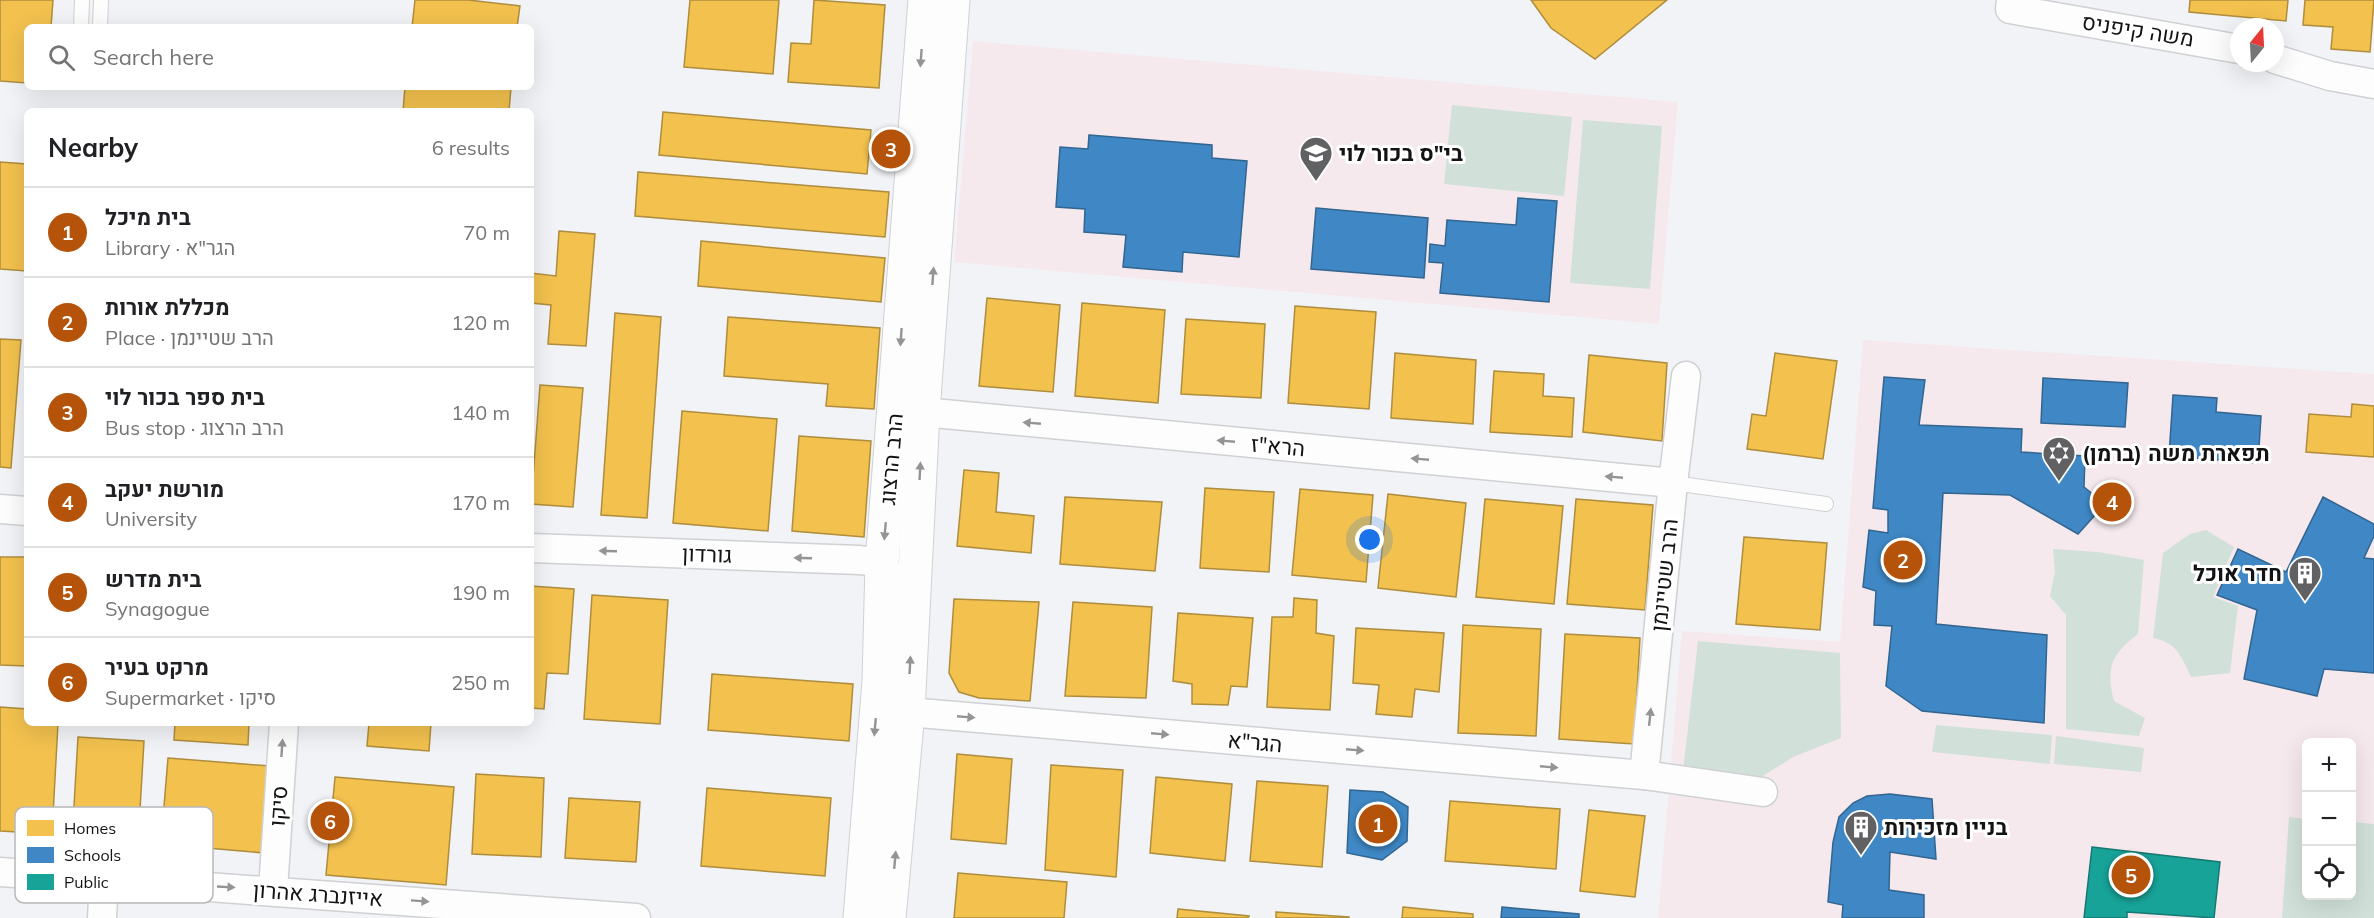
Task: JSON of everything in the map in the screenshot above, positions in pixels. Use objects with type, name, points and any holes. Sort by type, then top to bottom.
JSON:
[{"type":"street","name":"הרב הרצוג","points":[[860,918],[879,681],[882,563],[925,0]]},
{"type":"street","name":"הרב הרצוג","points":[[890,918],[908,712],[923,412],[953,0]]},
{"type":"street","name":"משה קיפניס","points":[[2011,0],[2010,9],[2230,47]]},
{"type":"street","points":[[2284,63],[2330,76],[2374,84]]},
{"type":"street","name":"הרב שטיינמן","points":[[1644,775],[1686,376]]},
{"type":"street","points":[[893,438],[923,412]]},
{"type":"street","name":"הרא\"ז","points":[[923,412],[1673,483]]},
{"type":"street","points":[[0,509],[24,511]]},
{"type":"street","name":"גורדון","points":[[534,548],[836,559],[882,563]]},
{"type":"street","points":[[882,563],[912,614]]},
{"type":"street","points":[[879,681],[908,712]]},
{"type":"street","name":"הגר\"א","points":[[908,712],[1644,775],[1763,792]]},
{"type":"street","name":"סיקו","points":[[273,890],[284,726]]},
{"type":"street","name":"אייזנברג אהרון","points":[[0,872],[15,873]]},
{"type":"street","name":"אייזנברג אהרון","points":[[213,886],[636,918]]},
{"type":"street","points":[[102,918],[103,903]]},
{"type":"lane","points":[[81,24],[82,0]]},
{"type":"lane","points":[[100,24],[101,0]]},
{"type":"lane","points":[[1673,483],[1826,504]]},
{"type":"shaded area","name":"בי\"ס בכור לוי","points":[[973,41],[1678,102],[1659,324],[954,262]]},
{"type":"shaded area","points":[[1452,105],[1572,117],[1564,196],[1444,184]]},
{"type":"shaded area","points":[[1583,120],[1662,126],[1650,289],[1570,283]]},
{"type":"shaded area","points":[[1863,340],[2374,374],[2374,918],[1658,918],[1682,631],[1840,642]]},
{"type":"shaded area","points":[[2206,530],[2234,547],[2213,597],[2238,606],[2230,673],[2191,677],[2173,647],[2153,638],[2163,553],[2190,534]]},
{"type":"shaded area","points":[[2053,549],[2098,552],[2144,560],[2138,634],[2116,655],[2111,670],[2114,701],[2145,718],[2139,736],[2066,729],[2066,615],[2050,596],[2055,572]]},
{"type":"shaded area","points":[[1698,641],[1840,653],[1841,738],[1793,757],[1755,781],[1683,771]]},
{"type":"shaded area","points":[[1936,725],[2052,735],[2050,764],[1932,752]]},
{"type":"shaded area","points":[[2056,736],[2144,748],[2141,772],[2054,764]]},
{"type":"shaded area","points":[[2289,817],[2302,819],[2302,900],[2356,900],[2356,822],[2374,824],[2374,918],[2282,918]]},
{"type":"building: Homes","points":[[0,0],[53,0],[51,24],[24,24],[24,83],[0,81]]},
{"type":"building: Homes","points":[[415,0],[468,0],[520,6],[517,24],[412,24]]},
{"type":"building: Homes","points":[[690,0],[779,0],[773,74],[684,67]]},
{"type":"building: Homes","points":[[814,0],[885,5],[879,88],[788,82],[791,43],[811,44]]},
{"type":"building: Homes","points":[[1531,0],[1667,0],[1595,59],[1551,28]]},
{"type":"building: Homes","points":[[2190,0],[2288,0],[2286,21],[2284,18],[2254,18],[2189,12]]},
{"type":"building: Homes","points":[[2305,0],[2374,0],[2370,52],[2331,49],[2333,27],[2303,25]]},
{"type":"building: Homes","points":[[405,90],[511,90],[509,108],[403,108]]},
{"type":"building: Homes","points":[[663,112],[871,130],[867,174],[659,155]]},
{"type":"building: Homes","points":[[0,162],[24,164],[24,271],[0,269]]},
{"type":"building: Homes","points":[[638,172],[889,192],[885,237],[635,216]]},
{"type":"building: Homes","points":[[559,231],[595,234],[586,346],[548,344],[551,305],[534,303],[534,273],[556,276]]},
{"type":"building: Homes","points":[[701,241],[885,258],[881,302],[698,286]]},
{"type":"building: Homes","points":[[987,298],[1060,305],[1053,392],[979,386]]},
{"type":"building: Homes","points":[[1082,303],[1165,310],[1158,403],[1075,396]]},
{"type":"building: Homes","points":[[1295,306],[1376,312],[1369,409],[1288,403]]},
{"type":"building: Homes","points":[[615,313],[661,317],[647,518],[601,515]]},
{"type":"building: Homes","points":[[728,317],[880,328],[874,409],[826,406],[828,384],[724,376]]},
{"type":"building: Homes","points":[[1186,319],[1265,324],[1261,398],[1181,394]]},
{"type":"building: Homes","points":[[0,339],[21,340],[11,468],[0,467]]},
{"type":"building: Homes","points":[[1395,353],[1476,360],[1473,424],[1391,418]]},
{"type":"building: Homes","points":[[1775,353],[1837,361],[1823,459],[1747,449],[1752,414],[1766,416]]},
{"type":"building: Homes","points":[[1589,355],[1667,363],[1662,441],[1583,432]]},
{"type":"building: Homes","points":[[1494,371],[1544,374],[1543,396],[1574,398],[1572,437],[1490,432]]},
{"type":"building: Homes","points":[[540,385],[583,388],[573,507],[534,504],[534,464]]},
{"type":"building: Homes","points":[[2352,404],[2374,406],[2374,457],[2306,452],[2309,414],[2351,417]]},
{"type":"building: Homes","points":[[682,411],[777,419],[768,531],[673,523]]},
{"type":"building: Homes","points":[[799,436],[871,441],[864,537],[792,531]]},
{"type":"building: Homes","points":[[964,470],[999,473],[996,512],[1034,516],[1031,553],[957,546]]},
{"type":"building: Homes","points":[[1205,488],[1274,492],[1269,572],[1200,568]]},
{"type":"building: Homes","points":[[1300,489],[1373,495],[1366,582],[1292,575]]},
{"type":"building: Homes","points":[[1388,494],[1466,503],[1456,597],[1378,588]]},
{"type":"building: Homes","points":[[1065,497],[1162,502],[1155,571],[1060,564]]},
{"type":"building: Homes","points":[[1485,499],[1563,506],[1554,604],[1476,597]]},
{"type":"building: Homes","points":[[1576,499],[1653,505],[1645,610],[1567,604]]},
{"type":"building: Homes","points":[[1744,537],[1827,543],[1820,630],[1736,624]]},
{"type":"building: Homes","points":[[0,557],[24,557],[24,666],[0,665]]},
{"type":"building: Homes","points":[[534,586],[574,589],[568,674],[547,673],[544,709],[534,708]]},
{"type":"building: Homes","points":[[592,595],[668,600],[660,724],[584,719]]},
{"type":"building: Homes","points":[[1294,598],[1317,600],[1316,633],[1334,636],[1330,710],[1267,707],[1272,617],[1293,617]]},
{"type":"building: Homes","points":[[954,599],[1039,602],[1030,701],[979,698],[959,692],[949,673]]},
{"type":"building: Homes","points":[[1073,602],[1152,607],[1146,698],[1065,696]]},
{"type":"building: Homes","points":[[1178,613],[1253,618],[1247,687],[1231,686],[1228,705],[1192,704],[1192,684],[1173,681]]},
{"type":"building: Homes","points":[[1463,625],[1541,629],[1536,736],[1458,733]]},
{"type":"building: Homes","points":[[1356,628],[1444,633],[1439,692],[1415,689],[1412,717],[1376,714],[1379,685],[1353,683]]},
{"type":"building: Homes","points":[[1565,634],[1640,638],[1634,744],[1559,739]]},
{"type":"building: Homes","points":[[712,674],[853,684],[849,741],[708,730]]},
{"type":"building: Homes","points":[[0,707],[24,709],[24,726],[58,726],[53,807],[15,807],[15,832],[0,831]]},
{"type":"building: Homes","points":[[175,726],[249,726],[248,745],[174,740]]},
{"type":"building: Homes","points":[[369,726],[431,726],[429,751],[367,746]]},
{"type":"building: Homes","points":[[78,737],[144,741],[140,807],[74,807]]},
{"type":"building: Homes","points":[[957,754],[1012,759],[1006,844],[951,839]]},
{"type":"building: Homes","points":[[168,758],[270,766],[264,853],[213,849],[213,807],[164,807]]},
{"type":"building: Homes","points":[[1051,765],[1123,770],[1116,877],[1045,870]]},
{"type":"building: Homes","points":[[476,774],[544,778],[541,857],[472,854]]},
{"type":"building: Homes","points":[[335,777],[454,787],[446,885],[326,875]]},
{"type":"building: Homes","points":[[1156,777],[1232,784],[1225,861],[1150,853]]},
{"type":"building: Homes","points":[[1257,781],[1328,786],[1322,867],[1250,861]]},
{"type":"building: Homes","points":[[707,788],[831,798],[825,876],[701,866]]},
{"type":"building: Homes","points":[[569,798],[640,802],[636,862],[565,858]]},
{"type":"building: Homes","points":[[1450,801],[1560,809],[1556,869],[1445,861]]},
{"type":"building: Homes","points":[[1589,810],[1645,816],[1635,897],[1580,891]]},
{"type":"building: Homes","points":[[958,873],[1067,882],[1064,918],[954,918]]},
{"type":"building: Homes","points":[[1403,907],[1473,914],[1473,918],[1402,918]]},
{"type":"building: Homes","points":[[1178,909],[1249,916],[1248,918],[1177,918]]},
{"type":"building: Homes","points":[[1276,912],[1349,917],[1349,918],[1276,918]]},
{"type":"building: Schools","points":[[1089,135],[1212,145],[1212,158],[1247,161],[1239,257],[1183,252],[1182,272],[1123,267],[1126,235],[1084,232],[1085,209],[1056,207],[1060,147],[1088,149]]},
{"type":"building: Schools","points":[[1518,198],[1557,201],[1549,302],[1440,293],[1443,263],[1429,262],[1430,244],[1445,246],[1447,220],[1516,225]]},
{"type":"building: Schools","points":[[1316,208],[1428,218],[1424,278],[1311,269]]},
{"type":"building: Schools","points":[[1884,377],[1925,380],[1919,425],[2022,429],[2021,452],[2085,456],[2084,487],[2105,504],[2078,534],[2010,495],[1943,493],[1936,624],[2047,635],[2044,723],[1922,711],[1886,686],[1892,626],[1874,625],[1876,591],[1863,587],[1869,530],[1888,533],[1888,510],[1873,508]]},
{"type":"building: Schools","points":[[2043,378],[2128,383],[2125,427],[2041,423]]},
{"type":"building: Schools","points":[[2173,395],[2217,398],[2216,412],[2261,416],[2258,463],[2169,456]]},
{"type":"building: Schools","name":"חדר אוכל","points":[[2323,497],[2374,524],[2374,536],[2364,558],[2374,559],[2374,673],[2324,669],[2317,696],[2244,679],[2257,610],[2217,595],[2238,549],[2286,572]]},
{"type":"building: Schools","points":[[1350,790],[1383,792],[1408,807],[1407,841],[1382,860],[1347,853]]},
{"type":"building: Schools","name":"בניין מזכירות","points":[[1890,794],[1932,799],[1936,859],[1890,852],[1889,890],[1924,895],[1924,918],[1842,918],[1843,905],[1828,902],[1833,842],[1839,817],[1853,803],[1867,796]]},
{"type":"building: Schools","points":[[1502,907],[1579,914],[1579,918],[1501,918]]},
{"type":"building: Public","points":[[2092,847],[2220,862],[2214,918],[2127,912],[2127,918],[2084,918]]},
{"type":"place","name":"בית ספר בכור לוי","points":[[891,149]]},
{"type":"place","name":"בי\"ס בכור לוי","points":[[1316,182]]},
{"type":"place","name":"תפארת משה (ברמן)","points":[[2059,482]]},
{"type":"place","name":"מורשת יעקב","points":[[2112,502]]},
{"type":"place","name":"מכללת אורות","points":[[1903,560]]},
{"type":"place","name":"חדר אוכל","points":[[2305,602]]},
{"type":"place","name":"מרקט בעיר","points":[[330,821]]},
{"type":"place","name":"בית מיכל","points":[[1378,824]]},
{"type":"place","name":"בניין מזכירות","points":[[1861,856]]},
{"type":"place","name":"בית מדרש","points":[[2131,875]]}]
